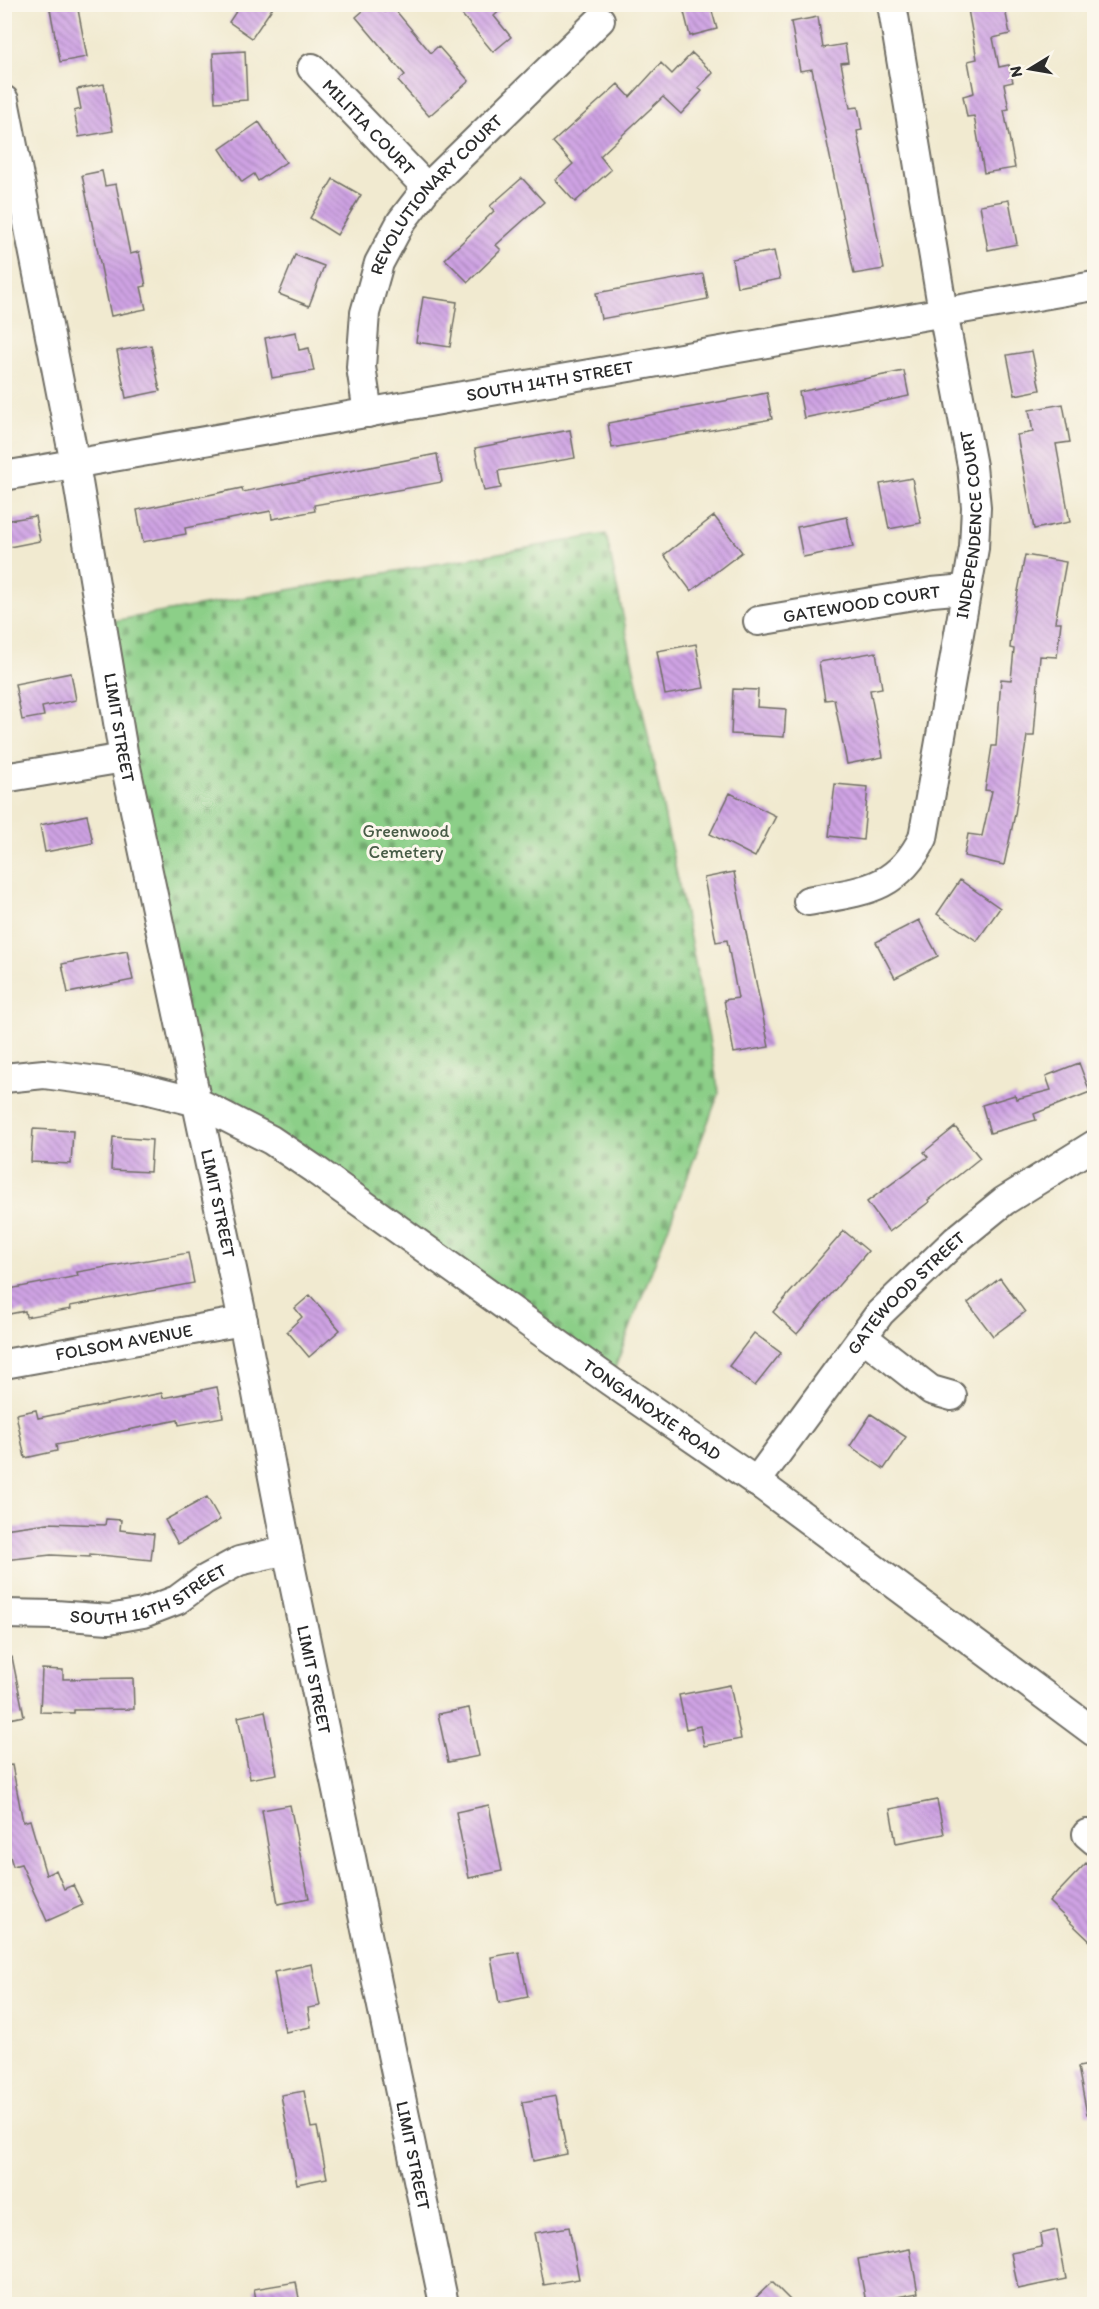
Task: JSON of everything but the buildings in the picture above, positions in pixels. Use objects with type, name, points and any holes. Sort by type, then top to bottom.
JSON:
[{"type":"street","name":"INDEPENDENCE COURT","points":[[808,902],[882,884],[900,872],[914,857],[923,838],[974,548],[976,507],[972,466],[943,312],[892,4]]},
{"type":"street","name":"REVOLUTIONARY COURT","points":[[368,413],[361,367],[365,314],[379,263],[401,222],[428,188],[600,20]]},
{"type":"street","name":"MILITIA COURT","points":[[312,68],[428,188]]},
{"type":"street","name":"LIMIT STREET","points":[[4,100],[75,464],[124,758],[243,1321],[287,1550],[444,2304]]},
{"type":"street","name":"SOUTH 14TH STREET","points":[[4,476],[1095,286]]},
{"type":"street","name":"GATEWOOD COURT","points":[[758,621],[932,592],[966,590]]},
{"type":"street","points":[[4,778],[124,758]]},
{"type":"street","name":"TONGANOXIE ROAD","points":[[4,1078],[44,1074],[129,1085],[197,1102],[271,1140],[756,1482],[1095,1732]]},
{"type":"street","name":"GATEWOOD STREET","points":[[756,1482],[880,1313],[955,1241],[1004,1201],[1095,1145]]},
{"type":"street","name":"FOLSOM AVENUE","points":[[4,1364],[243,1321]]},
{"type":"street","points":[[863,1337],[931,1390],[952,1396]]},
{"type":"street","name":"SOUTH 16TH STREET","points":[[4,1614],[108,1619],[143,1613],[177,1600],[204,1580],[239,1561],[287,1550]]},
{"type":"green space","name":"Greenwood Cemetery","points":[[606,534],[694,958],[719,1093],[610,1381],[197,1102],[101,623]]}]
